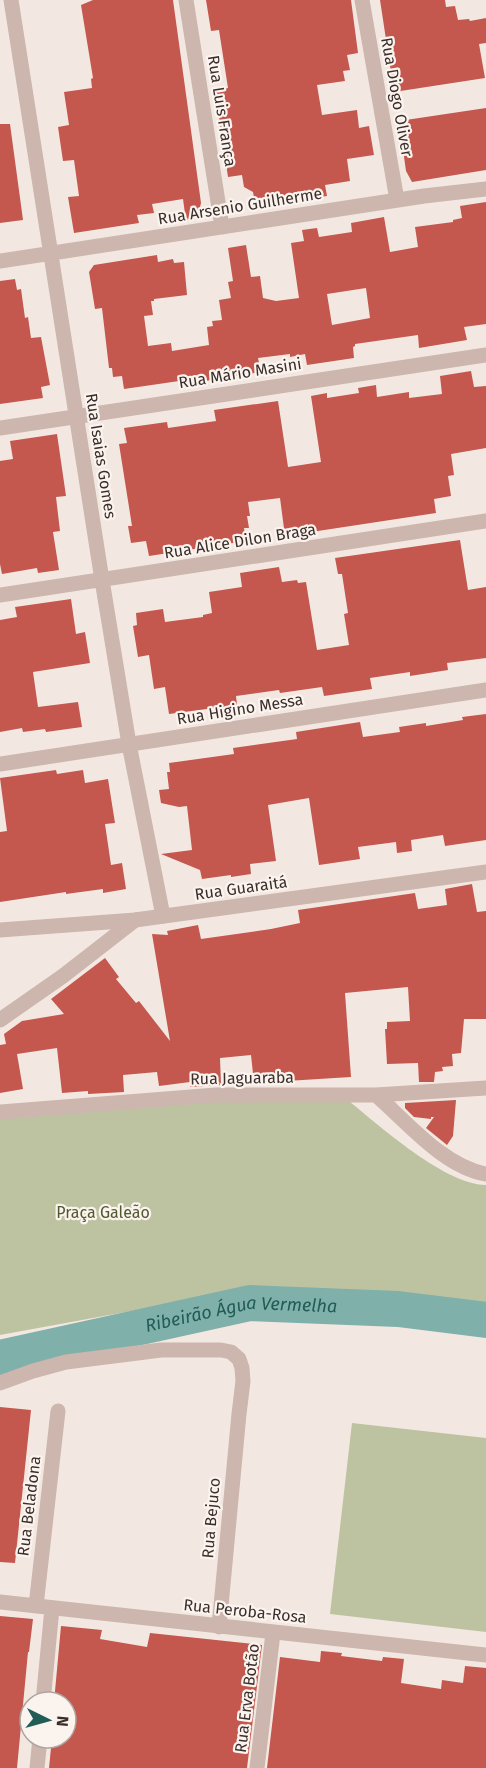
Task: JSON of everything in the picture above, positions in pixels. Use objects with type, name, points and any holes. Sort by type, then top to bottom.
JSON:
[{"type":"street","name":"Rua Luis França","points":[[186,0],[222,227]]},
{"type":"street","name":"Rua Diogo Oliver","points":[[362,0],[397,200]]},
{"type":"street","name":"Rua Isaias Gomes","points":[[11,2],[129,744],[163,916]]},
{"type":"street","name":"Rua Arsenio Guilherme","points":[[0,261],[397,200],[486,189]]},
{"type":"street","name":"Rua Mário Masini","points":[[0,428],[486,355]]},
{"type":"street","name":"Rua Alice Dilon Braga","points":[[0,595],[486,521]]},
{"type":"street","name":"Rua Higino Messa","points":[[0,764],[486,690]]},
{"type":"street","name":"Rua Guaraitá","points":[[0,930],[135,920],[486,872]]},
{"type":"street","points":[[0,1020],[63,976],[135,920]]},
{"type":"street","name":"Rua Jaguaraba","points":[[0,1112],[216,1095],[376,1095],[486,1088]]},
{"type":"street","points":[[376,1095],[443,1155],[462,1167],[486,1174]]},
{"type":"street","name":"Rua Bejuco","points":[[0,1383],[66,1362],[161,1350],[221,1350],[231,1352],[239,1359],[243,1381],[219,1627]]},
{"type":"street","name":"Rua Beladona","points":[[36,1606],[58,1411]]},
{"type":"street","name":"Rua Peroba-Rosa","points":[[0,1602],[486,1655]]},
{"type":"street","points":[[44,1690],[52,1608]]},
{"type":"street","name":"Rua Erva Botão","points":[[257,1768],[273,1633]]},
{"type":"street","points":[[37,1768],[39,1750]]},
{"type":"green space","name":"Praça Galeão","points":[[338,1092],[429,1163],[469,1182],[486,1185],[486,1307],[258,1288],[0,1335],[0,1116]]},
{"type":"green space","points":[[352,1423],[486,1438],[486,1632],[330,1614]]},
{"type":"building","points":[[93,0],[173,0],[201,203],[199,211],[186,221],[183,199],[152,204],[154,213],[137,215],[139,223],[74,233],[68,197],[79,196],[74,160],[63,161],[58,127],[69,125],[64,92],[92,88],[91,79],[93,78],[81,5]]},
{"type":"building","points":[[206,0],[351,0],[358,53],[347,55],[350,70],[343,71],[345,81],[317,85],[322,115],[357,110],[359,128],[369,126],[374,155],[347,159],[350,181],[325,185],[327,196],[306,199],[306,195],[255,203],[253,192],[244,187],[242,175],[228,177],[215,90],[228,88],[219,30],[211,31]]},
{"type":"building","points":[[380,0],[445,0],[446,7],[455,6],[458,20],[469,19],[470,21],[486,18],[486,43],[479,44],[485,78],[394,92]]},
{"type":"building","points":[[486,108],[486,170],[412,182],[406,171],[399,121]]},
{"type":"building","points":[[0,124],[10,124],[23,220],[0,223]]},
{"type":"building","points":[[486,202],[486,324],[464,327],[467,340],[419,348],[418,335],[355,344],[354,358],[307,365],[305,354],[258,358],[261,372],[193,383],[193,379],[124,389],[122,376],[113,377],[112,368],[109,368],[102,308],[95,309],[89,272],[94,265],[157,255],[158,262],[173,259],[174,263],[184,262],[187,295],[154,299],[151,301],[153,315],[144,316],[148,346],[171,343],[172,351],[209,345],[207,327],[213,326],[212,321],[222,320],[219,300],[231,298],[228,282],[233,281],[228,248],[246,245],[251,277],[260,276],[263,298],[276,301],[299,298],[291,243],[304,241],[302,230],[317,228],[319,237],[352,232],[351,223],[384,217],[390,252],[418,247],[415,227],[453,222],[453,220],[462,218],[460,206]],"holes":[[[366,288],[370,318],[332,325],[327,294]]]},
{"type":"building","points":[[15,279],[17,290],[21,289],[25,318],[28,317],[31,338],[41,337],[50,385],[41,387],[43,398],[0,404],[0,281]]},
{"type":"building","points":[[471,371],[474,387],[486,386],[486,448],[451,454],[454,475],[448,476],[451,496],[434,499],[436,513],[285,536],[280,498],[248,502],[250,516],[247,516],[249,528],[244,528],[246,541],[149,556],[146,541],[131,543],[128,526],[132,526],[119,444],[127,443],[124,428],[167,422],[168,428],[216,421],[214,410],[278,401],[288,467],[321,462],[311,396],[327,393],[327,398],[359,393],[358,388],[376,385],[377,397],[409,392],[409,398],[442,394],[440,376]]},
{"type":"building","points":[[57,434],[66,496],[56,497],[60,531],[53,532],[59,570],[38,573],[37,568],[2,574],[0,564],[0,461],[13,459],[10,441]]},
{"type":"building","points":[[460,540],[468,590],[486,587],[486,658],[447,663],[448,670],[410,676],[410,672],[370,678],[372,689],[324,696],[322,687],[280,693],[279,690],[236,696],[237,705],[169,714],[165,687],[154,689],[149,655],[138,657],[133,626],[137,625],[136,613],[163,609],[165,622],[203,617],[203,615],[212,613],[209,592],[242,587],[240,573],[279,567],[282,582],[297,580],[298,583],[306,582],[317,650],[349,645],[344,614],[348,613],[342,574],[338,574],[335,558]]},
{"type":"building","points":[[71,599],[76,634],[85,632],[90,663],[33,672],[38,707],[78,702],[82,727],[46,732],[45,729],[23,732],[22,728],[0,732],[0,620],[17,617],[15,607]]},
{"type":"building","points":[[486,714],[486,840],[445,846],[443,835],[411,840],[412,851],[397,853],[396,842],[358,847],[360,859],[319,865],[309,798],[268,805],[276,861],[250,864],[251,874],[202,879],[200,870],[161,854],[192,850],[187,806],[179,807],[161,803],[159,790],[169,789],[167,772],[170,772],[169,763],[234,754],[233,748],[297,739],[296,732],[360,722],[363,737],[400,732],[399,727],[426,723],[426,726]]},
{"type":"building","points":[[56,770],[57,774],[83,770],[85,783],[108,779],[115,823],[105,824],[111,865],[122,863],[126,889],[103,893],[103,889],[66,894],[66,892],[0,902],[0,832],[7,831],[0,778]]},
{"type":"building","points":[[472,884],[477,912],[486,911],[486,1019],[464,1019],[461,1053],[452,1054],[453,1066],[442,1067],[443,1071],[435,1072],[434,1082],[419,1082],[418,1063],[387,1064],[385,1029],[387,1029],[387,1022],[410,1021],[408,987],[345,993],[351,1077],[254,1083],[251,1055],[220,1058],[221,1085],[190,1087],[190,1082],[159,1086],[157,1072],[123,1075],[124,1092],[62,1093],[57,1048],[17,1054],[23,1089],[0,1093],[0,1045],[6,1044],[4,1034],[22,1021],[64,1014],[51,999],[105,958],[119,977],[116,979],[136,1003],[139,1001],[170,1041],[152,934],[168,935],[167,931],[198,925],[201,939],[271,929],[300,923],[298,910],[415,893],[418,909],[447,905],[445,889]]},
{"type":"building","points":[[456,1100],[453,1136],[447,1145],[426,1128],[434,1117],[431,1119],[414,1117],[405,1108],[405,1103]]},
{"type":"building","points":[[0,1407],[31,1410],[15,1563],[0,1562]]},
{"type":"building","points":[[0,1616],[33,1619],[24,1690],[18,1690],[17,1768],[0,1768]]},
{"type":"building","points":[[61,1626],[102,1630],[100,1639],[147,1647],[150,1633],[262,1645],[247,1768],[49,1768],[51,1750],[78,1750],[78,1690],[55,1690]]},
{"type":"building","points":[[321,1651],[382,1661],[383,1657],[404,1659],[401,1683],[441,1689],[442,1680],[463,1683],[465,1666],[486,1668],[486,1768],[267,1768],[280,1657],[320,1662]]},
{"type":"waterway","name":"Ribeirão Água Vermelha","points":[[0,1358],[250,1303],[398,1309],[486,1320]]}]
